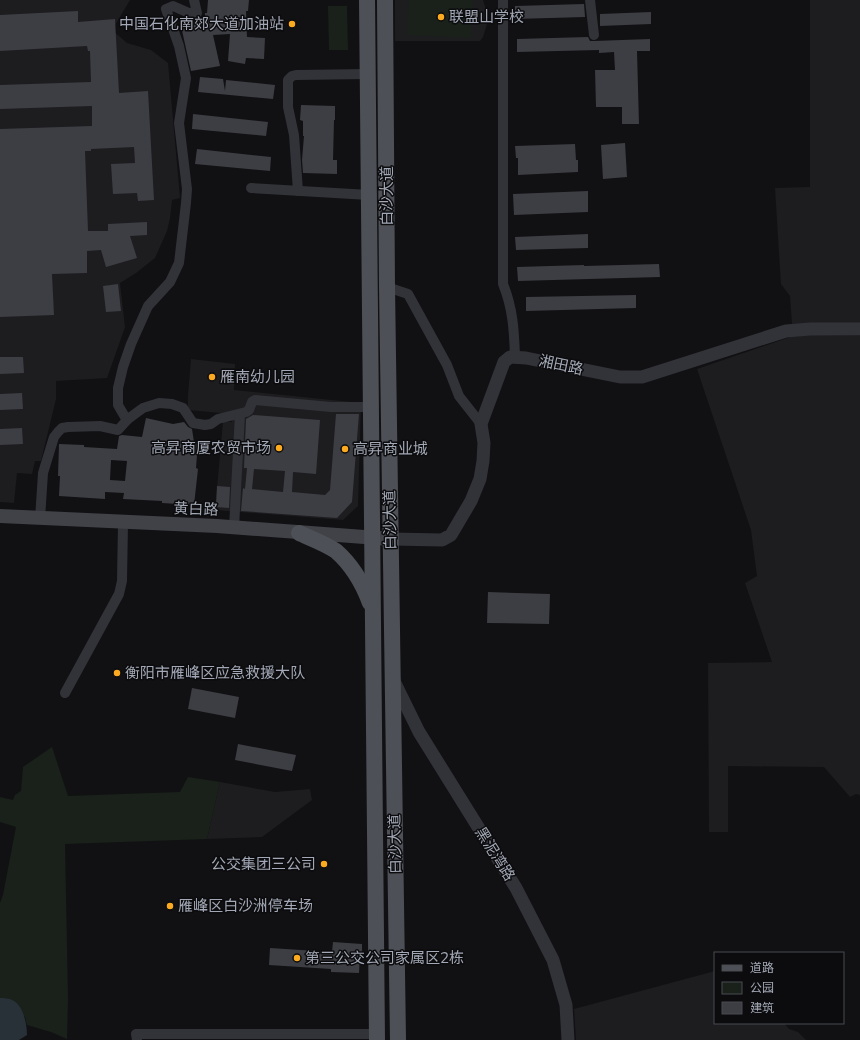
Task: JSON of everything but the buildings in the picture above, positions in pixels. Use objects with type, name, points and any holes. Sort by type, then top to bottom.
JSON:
[{"type":"main road","name":"白沙大道","points":[[367,0],[377,1037]]},
{"type":"main road","name":"白沙大道","points":[[385,0],[390,539],[398,1040]]},
{"type":"main road","name":"黄白路","points":[[0,516],[234,528],[390,539]]},
{"type":"main road","points":[[299,533],[335,551],[354,570],[366,591],[372,609]]},
{"type":"street","points":[[128,420],[118,405],[118,388],[123,367],[131,344],[148,306],[170,282],[179,262],[186,203],[187,189],[179,123],[186,78],[179,46],[166,9],[173,6],[189,13],[198,13],[194,0]]},
{"type":"street","points":[[481,424],[504,362],[510,357],[515,356],[514,327],[510,301],[503,284],[503,0]]},
{"type":"street","points":[[590,0],[594,36]]},
{"type":"street","points":[[298,191],[294,135],[288,107],[288,80],[292,76],[296,75],[367,74]]},
{"type":"street","points":[[251,188],[369,195]]},
{"type":"street","points":[[387,287],[408,294],[447,365],[459,396],[481,424],[484,443],[480,479],[471,501],[451,535],[442,540],[390,539]]},
{"type":"street","name":"湘田路","points":[[515,356],[620,377],[642,377],[786,331],[810,329],[860,329]]},
{"type":"street","points":[[40,519],[43,473],[54,437],[62,428],[100,426],[118,430],[143,408],[159,403],[172,404],[182,408],[193,423],[199,424],[211,424],[218,420],[248,411],[252,402],[256,400],[331,407],[371,407]]},
{"type":"street","points":[[234,528],[240,414]]},
{"type":"street","points":[[65,693],[119,594],[122,581],[123,523]]},
{"type":"street","name":"黑泥湾路","points":[[393,680],[419,732],[516,888],[553,960],[566,1005],[568,1040]]},
{"type":"street","points":[[137,1040],[136,1034],[377,1037]]},
{"type":"shaded area","points":[[0,0],[130,0],[112,30],[127,43],[151,50],[168,63],[180,198],[172,200],[167,231],[155,258],[120,283],[125,327],[107,378],[56,381],[56,399],[41,461],[35,461],[32,474],[17,473],[14,503],[0,502]]},
{"type":"shaded area","name":"联盟山学校","points":[[395,0],[483,0],[486,10],[487,24],[483,37],[480,41],[395,41]]},
{"type":"shaded area","points":[[810,0],[860,0],[860,323],[792,324],[790,296],[781,284],[775,188],[810,187]]},
{"type":"shaded area","points":[[810,335],[860,336],[860,795],[856,794],[850,797],[824,767],[728,766],[728,832],[709,832],[708,663],[772,662],[745,583],[757,576],[751,530],[697,369],[790,337]]},
{"type":"shaded area","points":[[191,359],[235,364],[234,390],[361,403],[358,506],[343,520],[215,510],[223,422],[232,422],[232,414],[188,410]]},
{"type":"shaded area","points":[[220,782],[275,792],[310,789],[312,800],[262,837],[207,839]]},
{"type":"shaded area","points":[[714,971],[714,1024],[785,1024],[789,1029],[798,1032],[806,1040],[576,1040],[574,1009]]},
{"type":"shaded area","points":[[0,998],[14,1001],[21,1009],[26,1025],[27,1035],[19,1040],[0,1040]]},
{"type":"green space","name":"联盟山学校","points":[[409,0],[473,0],[471,38],[407,35]]},
{"type":"green space","points":[[328,6],[347,6],[348,50],[329,50]]},
{"type":"green space","points":[[52,747],[68,796],[180,792],[188,777],[220,782],[207,839],[65,844],[68,999],[67,1039],[51,1032],[27,1025],[25,1017],[9,999],[0,998],[0,903],[3,895],[16,827],[0,822],[0,797],[13,800],[15,795],[21,791],[23,767]]},
{"type":"place","name":"联盟山学校","points":[[441,17]]},
{"type":"place","name":"中国石化南郊大道加油站","points":[[292,24]]},
{"type":"place","name":"雁南幼儿园","points":[[212,377]]},
{"type":"place","name":"高昇商厦农贸市场","points":[[279,448]]},
{"type":"place","name":"高昇商业城","points":[[345,449]]},
{"type":"place","name":"衡阳市雁峰区应急救援大队","points":[[117,673]]},
{"type":"place","name":"公交集团三公司","points":[[324,864]]},
{"type":"place","name":"雁峰区白沙洲停车场","points":[[170,906]]},
{"type":"place","name":"第三公交公司家属区2栋","points":[[297,958]]}]
